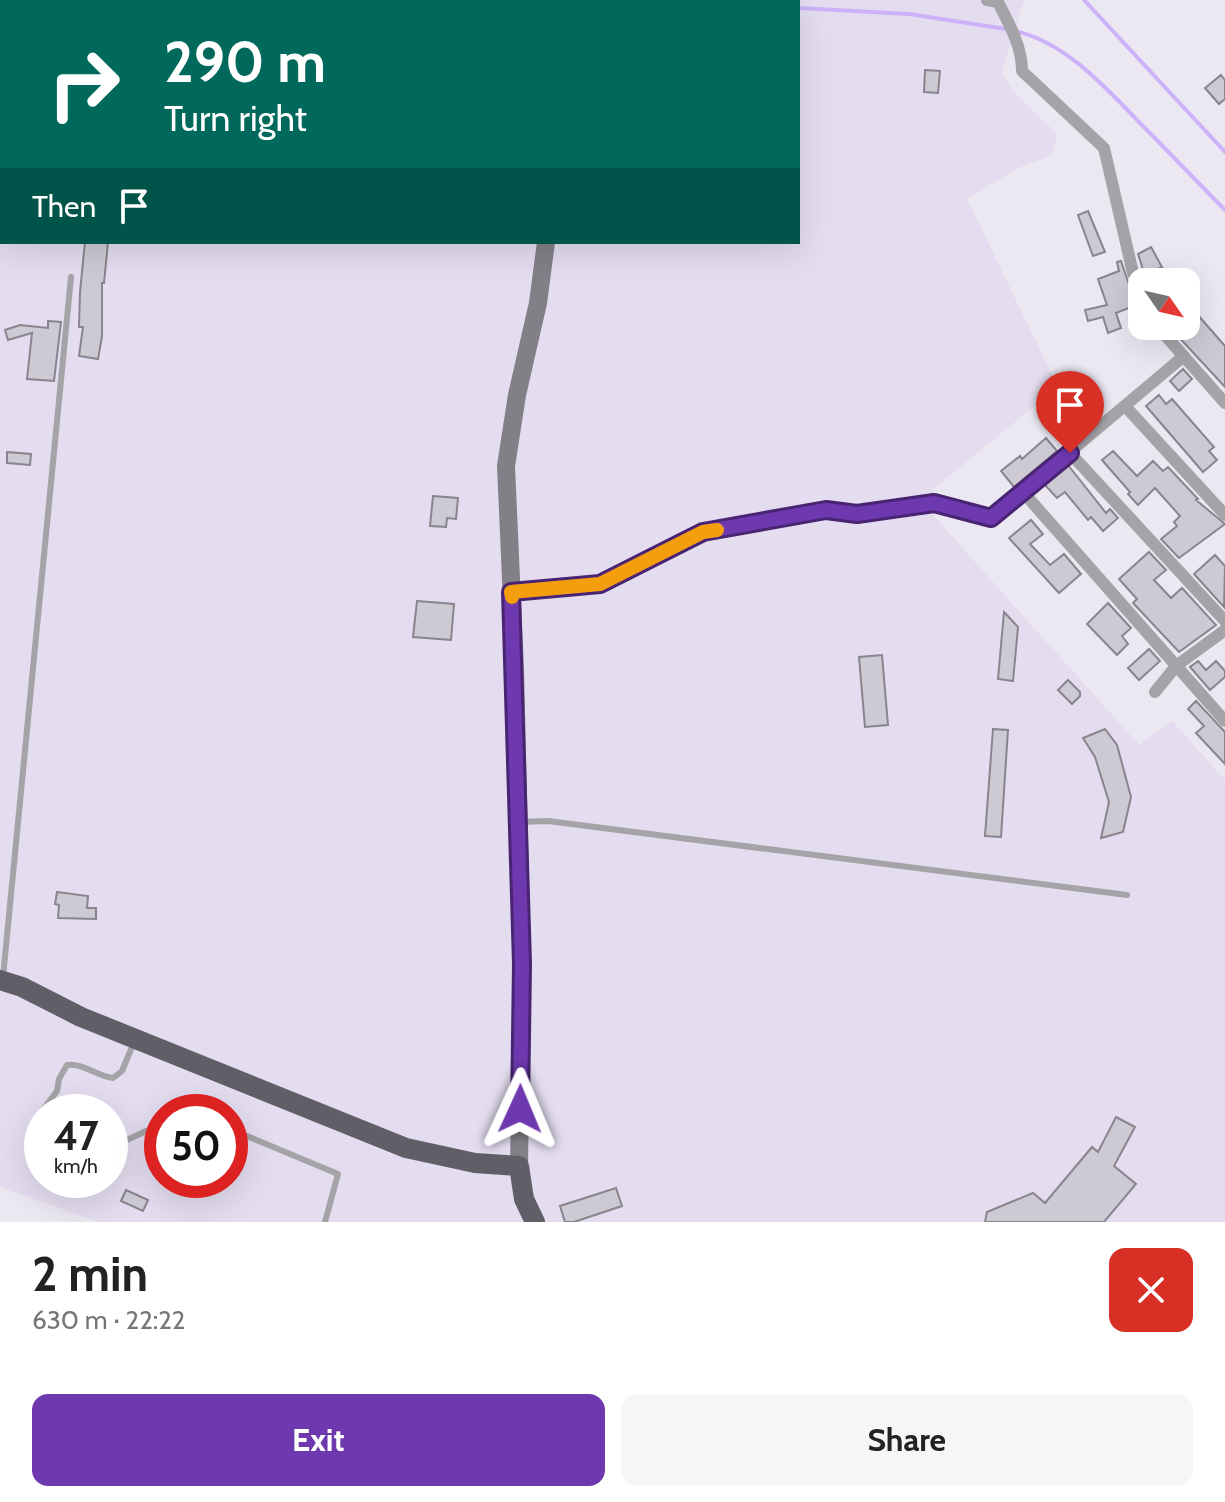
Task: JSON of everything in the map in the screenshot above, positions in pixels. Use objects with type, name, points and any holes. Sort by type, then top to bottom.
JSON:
[{"type":"highway","points":[[2,980],[81,1017],[406,1148],[475,1163],[519,1166],[524,1199],[535,1222]]},
{"type":"main road","points":[[519,1166],[522,964],[506,466],[517,395],[538,303],[546,244]]},
{"type":"street","points":[[987,0],[998,2],[1010,26],[1022,55],[1022,71],[1104,148],[1132,268]]},
{"type":"street","points":[[1170,340],[1225,403]]},
{"type":"street","points":[[511,592],[600,584],[703,532],[826,510],[857,514],[934,503],[991,518],[1184,356]]},
{"type":"street","points":[[1125,406],[1225,515]]},
{"type":"street","points":[[1070,453],[1225,621]]},
{"type":"street","points":[[1023,492],[1225,721]]},
{"type":"street","points":[[1155,692],[1176,666],[1225,630]]},
{"type":"lane","points":[[2,980],[71,277]]},
{"type":"lane","points":[[518,822],[548,821],[1127,895]]},
{"type":"lane","points":[[55,1094],[67,1065],[82,1066],[113,1078],[122,1071],[135,1037]]},
{"type":"lane","points":[[248,1136],[338,1174],[325,1222]]},
{"type":"lane","points":[[524,1199],[526,1222]]},
{"type":"shaded area","points":[[800,0],[1024,0],[1002,72],[1012,90],[1057,134],[1052,155],[1016,169],[967,199],[1058,387],[933,489],[933,515],[1139,745],[1172,721],[1225,780],[1225,1222],[99,1222],[31,1198],[128,1198],[128,1094],[24,1094],[24,1195],[0,1187],[0,244],[800,244]]},
{"type":"building","points":[[925,70],[940,71],[938,93],[924,92]]},
{"type":"building","points":[[1221,75],[1225,80],[1225,99],[1219,104],[1205,88]]},
{"type":"building","points":[[1088,211],[1105,252],[1093,256],[1078,215]]},
{"type":"building","points":[[85,244],[108,244],[102,283],[102,336],[98,359],[79,356],[83,327],[79,327]]},
{"type":"building","points":[[1151,247],[1162,267],[1142,268],[1138,254]]},
{"type":"building","points":[[1121,261],[1128,282],[1128,308],[1116,313],[1121,328],[1108,333],[1103,317],[1088,321],[1085,310],[1107,305],[1098,279],[1119,271],[1117,262]]},
{"type":"building","points":[[1200,317],[1225,346],[1225,387],[1181,340],[1200,340]]},
{"type":"building","points":[[48,321],[61,322],[54,381],[27,379],[32,333],[8,340],[5,330],[20,325],[48,328]]},
{"type":"building","points":[[1183,369],[1192,379],[1179,391],[1170,381]]},
{"type":"building","points":[[1083,386],[1090,393],[1081,402],[1092,417],[1079,427],[1067,412],[1078,404],[1071,398]]},
{"type":"building","points":[[1159,395],[1166,404],[1172,399],[1214,447],[1209,451],[1217,460],[1203,472],[1146,406]]},
{"type":"building","points":[[1046,438],[1057,451],[1014,487],[1001,471],[1020,456],[1022,459]]},
{"type":"building","points":[[1113,451],[1137,476],[1153,461],[1163,471],[1168,467],[1196,500],[1225,524],[1179,558],[1161,539],[1177,526],[1174,522],[1180,516],[1155,488],[1138,505],[1102,460]]},
{"type":"building","points":[[7,452],[31,454],[30,465],[7,463]]},
{"type":"building","points":[[1068,465],[1106,513],[1110,509],[1118,518],[1103,531],[1091,517],[1088,520],[1065,492],[1057,498],[1045,485]]},
{"type":"building","points":[[433,496],[458,498],[456,519],[447,518],[446,527],[430,526]]},
{"type":"building","points":[[1031,520],[1043,534],[1030,544],[1050,565],[1064,554],[1081,574],[1059,593],[1009,538]]},
{"type":"building","points":[[1149,552],[1166,570],[1154,580],[1171,598],[1182,588],[1216,625],[1179,652],[1133,603],[1137,599],[1119,579]]},
{"type":"building","points":[[1215,555],[1225,566],[1224,607],[1194,574]]},
{"type":"building","points":[[417,601],[454,604],[451,640],[413,637]]},
{"type":"building","points":[[1108,603],[1131,628],[1122,636],[1128,644],[1117,655],[1087,624]]},
{"type":"building","points":[[1004,612],[1018,627],[1013,681],[998,679]]},
{"type":"building","points":[[1149,649],[1160,661],[1139,680],[1128,668]]},
{"type":"building","points":[[882,655],[888,725],[865,727],[859,657]]},
{"type":"building","points":[[1198,661],[1206,670],[1216,661],[1225,671],[1225,677],[1210,690],[1190,667]]},
{"type":"building","points":[[1068,680],[1080,692],[1072,704],[1058,690]]},
{"type":"building","points":[[1196,701],[1225,732],[1225,764],[1196,733],[1204,726],[1188,709]]},
{"type":"building","points":[[993,729],[1008,730],[1001,837],[985,836]]},
{"type":"building","points":[[1105,729],[1117,745],[1131,797],[1123,832],[1101,838],[1109,802],[1095,757],[1083,738]]},
{"type":"building","points":[[57,892],[88,896],[87,908],[96,908],[96,919],[58,918],[59,905],[55,904]]},
{"type":"building","points":[[1116,1117],[1135,1127],[1114,1166],[1136,1184],[1104,1222],[985,1222],[987,1212],[1033,1193],[1045,1203],[1092,1147],[1098,1152]]},
{"type":"building","points":[[616,1188],[622,1206],[574,1222],[565,1222],[560,1206]]},
{"type":"building","points":[[128,1191],[148,1200],[143,1211],[121,1201],[128,1198]]},
{"type":"waterway","points":[[1084,0],[1225,152]]},
{"type":"waterway","points":[[800,8],[909,14],[1006,29]]},
{"type":"waterway","points":[[1015,31],[1053,46],[1087,71],[1225,210]]},
{"type":"slow traffic","points":[[512,597],[511,592],[600,584],[703,532],[717,530]]},
{"type":"route","points":[[520,1109],[522,964],[511,592],[600,584],[703,532],[826,510],[857,514],[934,503],[991,518],[1070,453]]}]
